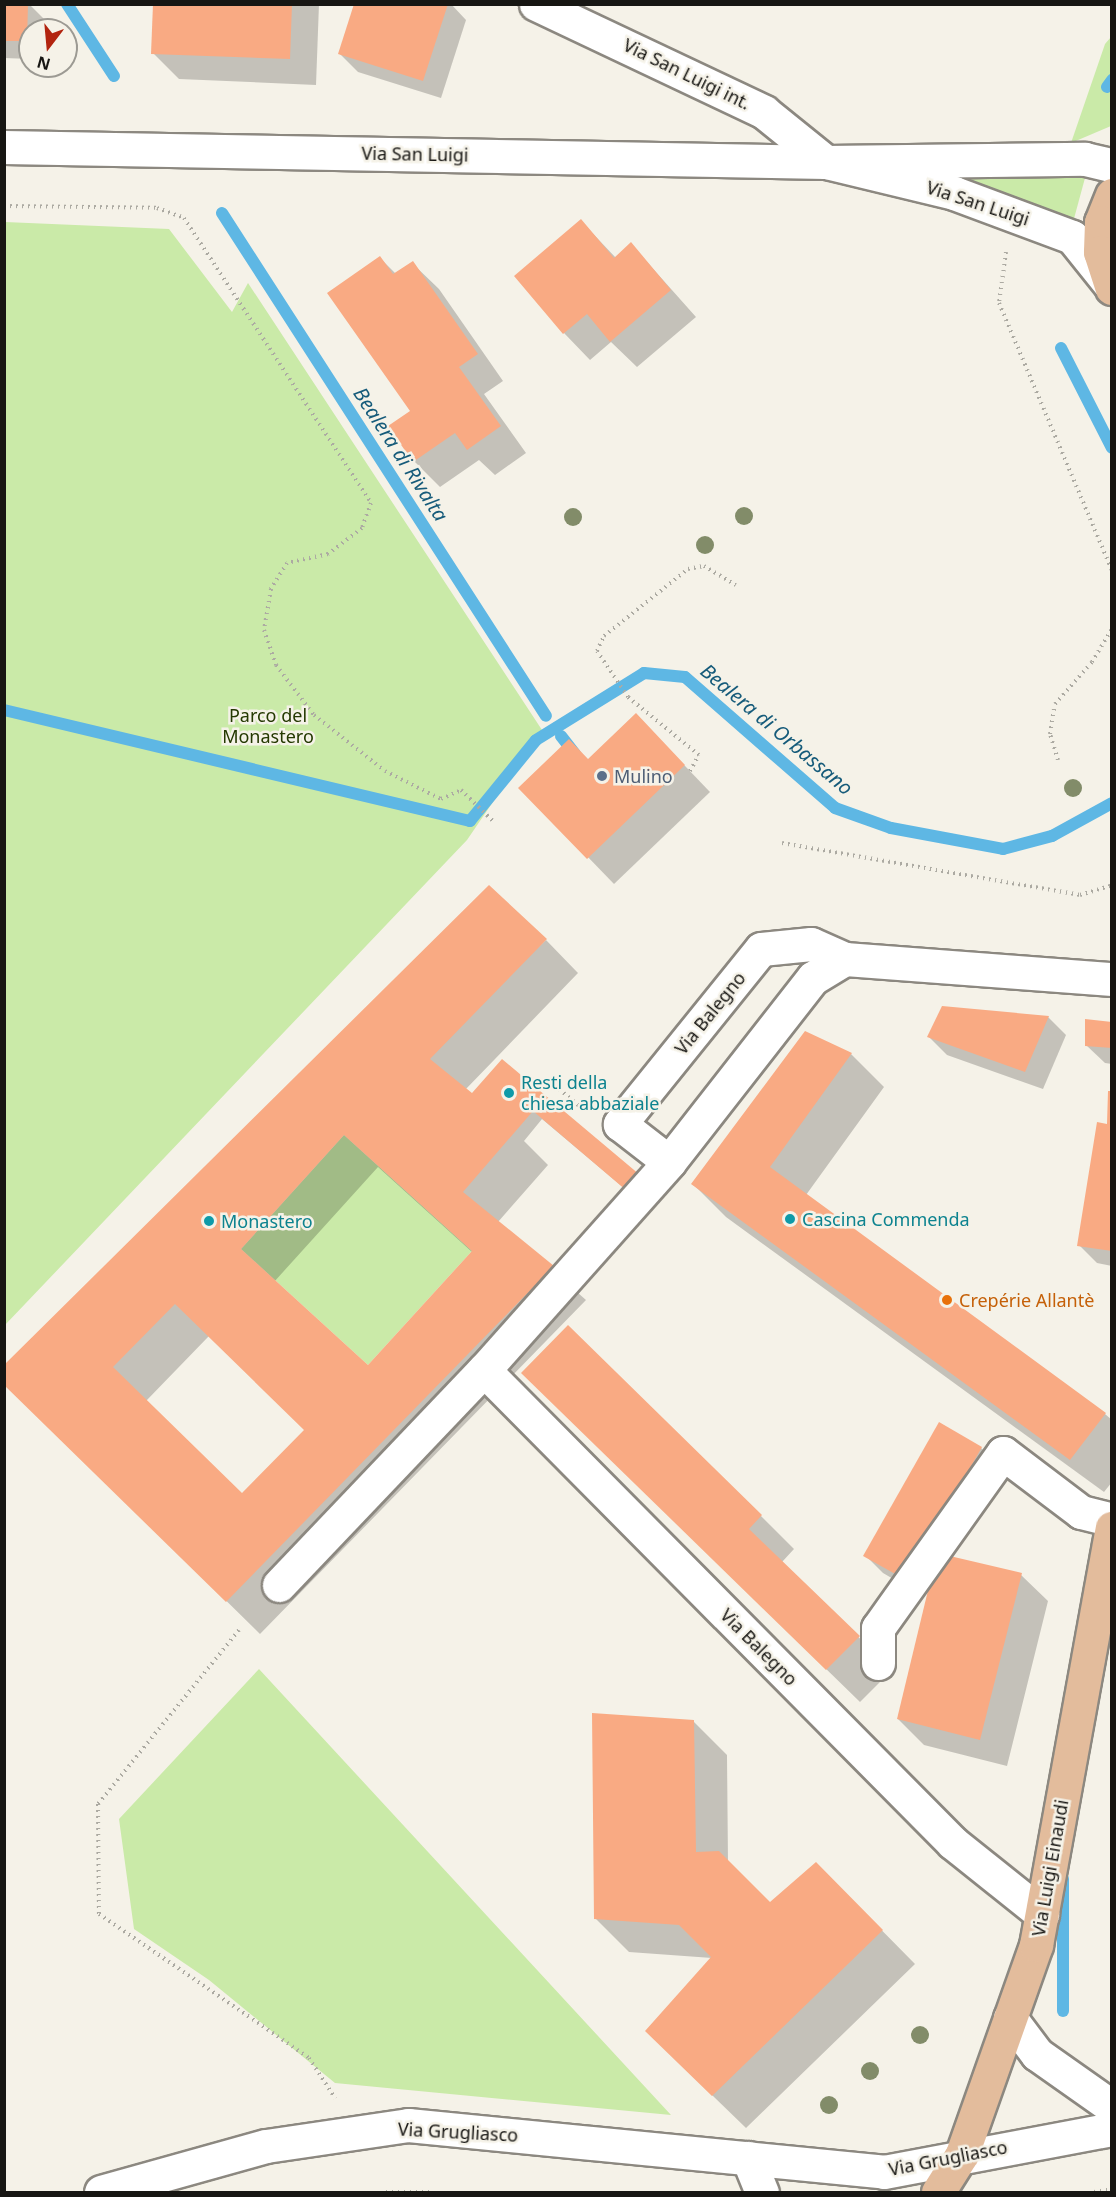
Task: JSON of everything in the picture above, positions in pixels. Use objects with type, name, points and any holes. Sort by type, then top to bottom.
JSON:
[{"type":"main road","points":[[1110,285],[1100,252],[1101,222],[1112,195]]},
{"type":"main road","name":"Via Luigi Einaudi","points":[[938,2193],[962,2154],[1010,2018],[1042,1914],[1112,1528]]},
{"type":"street","name":"Via San Luigi int.","points":[[536,4],[764,112],[826,162]]},
{"type":"street","name":"Via San Luigi","points":[[4,147],[826,162],[1085,159],[1112,165]]},
{"type":"street","name":"Via San Luigi","points":[[826,162],[1012,211],[1072,237],[1110,285]]},
{"type":"street","name":"Via Balegno","points":[[669,1162],[620,1124],[761,949],[812,944],[844,959],[1112,979]]},
{"type":"street","points":[[279,1585],[484,1370],[669,1162],[813,978],[844,959]]},
{"type":"street","name":"Via Balegno","points":[[484,1370],[953,1843],[1042,1914]]},
{"type":"street","points":[[879,1663],[878,1628],[1003,1453],[1081,1512],[1112,1520]]},
{"type":"street","points":[[1010,2018],[1037,2054],[1112,2107]]},
{"type":"street","name":"Via Grugliasco","points":[[101,2193],[266,2146],[408,2126],[884,2172],[962,2154],[1112,2128]]},
{"type":"street","points":[[748,2158],[762,2193]]},
{"type":"path","points":[[4,206],[157,208],[184,218],[371,502],[362,528],[328,554],[288,563],[272,589],[264,630],[276,665],[314,715],[385,771],[441,799],[461,790],[494,822]]},
{"type":"path","points":[[1012,211],[999,303],[1112,570]]},
{"type":"path","points":[[690,771],[699,755],[628,697],[597,651],[604,636],[688,569],[704,566],[736,585]]},
{"type":"path","points":[[1058,760],[1050,734],[1054,704],[1092,662],[1112,629]]},
{"type":"path","points":[[782,843],[1080,895],[1112,885]]},
{"type":"path","points":[[239,1630],[98,1804],[99,1914],[309,2058],[358,2133]]},
{"type":"path","points":[[1094,2193],[1112,2189]]},
{"type":"path","points":[[386,2193],[431,2193]]},
{"type":"green space","points":[[1111,37],[1111,126],[1071,143],[1105,44]]},
{"type":"green space","points":[[918,169],[1085,178],[1072,226]]},
{"type":"green space","name":"Parco del Monastero","points":[[5,222],[169,229],[232,312],[248,283],[542,730],[467,840],[5,1325]]},
{"type":"green space","points":[[344,1135],[472,1251],[368,1365],[241,1249]]},
{"type":"green space","points":[[259,1669],[671,2115],[335,2083],[209,1980],[134,1929],[119,1819]]},
{"type":"building","points":[[4,4],[28,4],[28,18],[18,18],[18,41],[4,41]]},
{"type":"building","points":[[153,4],[292,4],[290,59],[151,54]]},
{"type":"building","points":[[354,4],[448,4],[423,81],[338,54]]},
{"type":"building","points":[[581,219],[614,258],[631,242],[671,290],[610,342],[587,314],[563,334],[514,276]]},
{"type":"building","points":[[380,256],[393,274],[413,261],[478,354],[459,367],[501,426],[467,450],[455,433],[413,462],[388,426],[410,411],[327,293]]},
{"type":"building","name":"Mulino","points":[[636,713],[685,765],[587,859],[518,788],[569,739],[588,759]]},
{"type":"building","name":"Monastero","points":[[489,885],[547,939],[430,1059],[472,1093],[502,1059],[640,1175],[627,1191],[533,1111],[463,1192],[554,1266],[226,1602],[4,1385],[4,1365]],"holes":[[[344,1135],[472,1251],[368,1365],[241,1249]],[[175,1304],[304,1430],[242,1493],[113,1367]]]},
{"type":"building","points":[[942,1006],[1049,1016],[1025,1072],[927,1037]]},
{"type":"building","points":[[1085,1019],[1112,1022],[1112,1048],[1085,1046]]},
{"type":"building","name":"Cascina Commenda","points":[[805,1031],[852,1053],[770,1167],[1106,1413],[1070,1460],[691,1184]]},
{"type":"building","points":[[1108,1091],[1112,1091],[1112,1251],[1077,1246],[1097,1122],[1107,1124]]},
{"type":"building","points":[[568,1325],[762,1515],[749,1529],[860,1636],[826,1670],[521,1373]]},
{"type":"building","points":[[939,1422],[982,1447],[906,1580],[863,1556]]},
{"type":"building","points":[[937,1553],[1022,1573],[980,1740],[897,1719]]},
{"type":"building","points":[[592,1713],[694,1720],[696,1852],[719,1851],[770,1902],[816,1862],[883,1930],[712,2096],[645,2031],[711,1957],[679,1925],[594,1919]]},
{"type":"waterway","name":"Bealera di Rivalta","points":[[67,4],[114,76]]},
{"type":"waterway","name":"Bealera di Orbassano","points":[[1107,87],[1112,80]]},
{"type":"waterway","name":"Bealera di Rivalta","points":[[222,213],[546,716]]},
{"type":"waterway","name":"Bealera di Orbassano","points":[[1061,348],[1112,448]]},
{"type":"waterway","name":"Bealera di Orbassano","points":[[4,710],[470,821],[536,740],[644,673],[685,677],[835,808],[891,828],[1003,849],[1052,836],[1112,803]]},
{"type":"waterway","name":"Bealera di Rivalta","points":[[561,736],[575,754]]},
{"type":"waterway","points":[[1063,1879],[1063,2011]]},
{"type":"place","name":"Mulino","points":[[602,776]]},
{"type":"place","name":"Resti della chiesa abbaziale","points":[[509,1093]]},
{"type":"place","name":"Cascina Commenda","points":[[790,1219]]},
{"type":"place","name":"Monastero","points":[[209,1221]]},
{"type":"place","name":"Crepérie Allantè","points":[[947,1300]]}]
